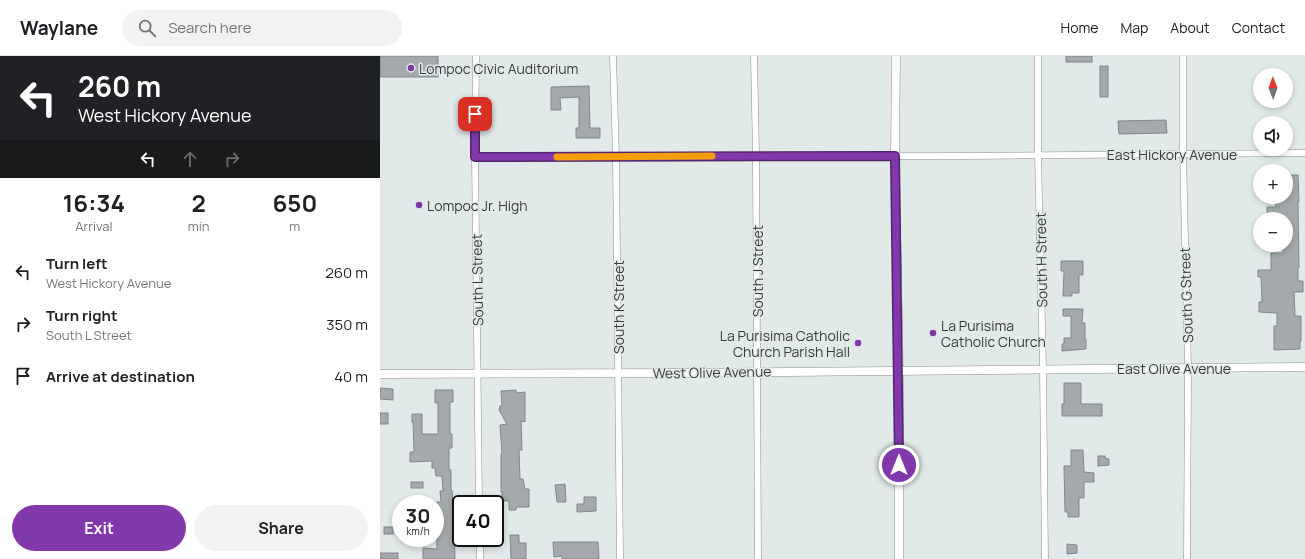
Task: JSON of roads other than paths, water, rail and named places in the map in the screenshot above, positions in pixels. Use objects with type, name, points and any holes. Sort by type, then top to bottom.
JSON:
[{"type":"street","name":"South L Street","points":[[476,56],[475,157],[479,495]]},
{"type":"street","name":"South K Street","points":[[613,56],[616,157],[620,559]]},
{"type":"street","name":"South J Street","points":[[754,56],[758,372],[758,559]]},
{"type":"street","points":[[896,56],[895,156],[899,371],[899,559]]},
{"type":"street","name":"South H Street","points":[[1038,56],[1038,155],[1043,369],[1045,559]]},
{"type":"street","name":"South G Street","points":[[1183,56],[1182,154],[1188,368],[1187,559]]},
{"type":"street","name":"East Hickory Avenue","points":[[475,157],[1305,153]]},
{"type":"street","name":"East Olive Avenue","points":[[1043,369],[1305,367]]},
{"type":"street","name":"West Olive Avenue","points":[[380,374],[618,372],[688,373],[1043,369]]},
{"type":"street","points":[[480,547],[480,559]]},
{"type":"place","name":"Lompoc Civic Auditorium","points":[[411,68]]},
{"type":"place","name":"Lompoc Jr. High","points":[[419,205]]},
{"type":"place","name":"La Purisima Catholic Church","points":[[933,333]]},
{"type":"place","name":"La Purisima Catholic Church Parish Hall","points":[[858,343]]}]
